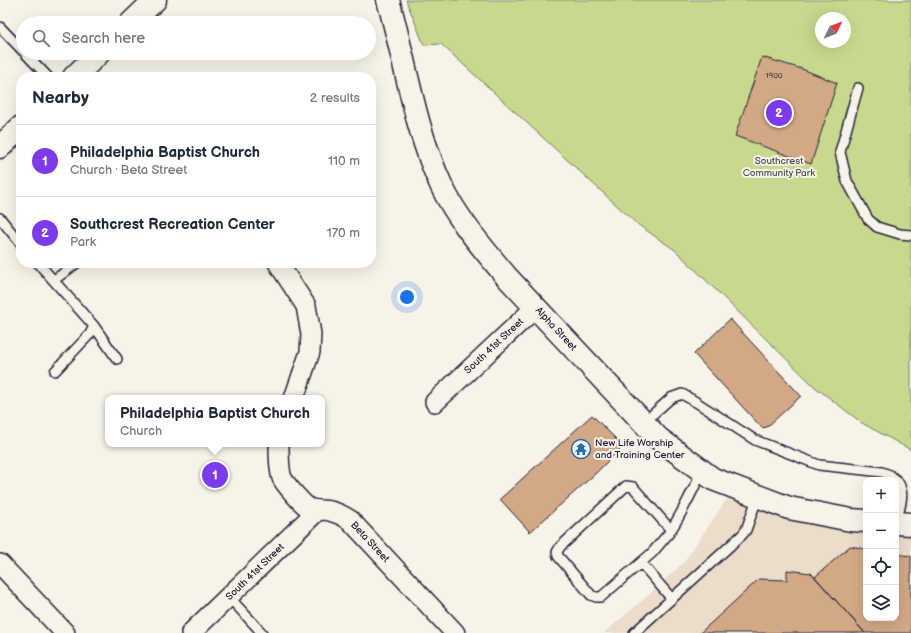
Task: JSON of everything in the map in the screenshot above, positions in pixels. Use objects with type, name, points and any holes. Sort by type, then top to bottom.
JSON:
[{"type":"street","points":[[138,16],[155,0]]},
{"type":"street","name":"Alpha Street","points":[[388,0],[420,127],[433,166],[443,188],[456,211],[484,249],[536,307],[658,438],[713,479],[789,508],[851,520],[863,521]]},
{"type":"street","points":[[79,72],[92,60]]},
{"type":"street","points":[[0,147],[16,132]]},
{"type":"street","points":[[281,268],[306,306],[311,334],[310,352],[295,395]]},
{"type":"street","name":"South 41st Street","points":[[435,402],[536,307]]},
{"type":"street","name":"Beta Street","points":[[279,447],[282,478],[300,500],[308,507],[318,510],[329,510],[350,520],[455,633]]},
{"type":"street","name":"South 41st Street","points":[[191,633],[318,510]]},
{"type":"street","points":[[899,523],[911,524]]},
{"type":"street","points":[[0,564],[65,633]]},
{"type":"lane","points":[[0,27],[16,44]]},
{"type":"lane","points":[[32,60],[43,72]]},
{"type":"lane","points":[[858,88],[840,152],[847,181],[868,219],[877,228],[900,234],[911,235]]},
{"type":"lane","points":[[0,218],[16,238]]},
{"type":"lane","points":[[43,268],[94,326],[117,359]]},
{"type":"lane","points":[[54,280],[70,268]]},
{"type":"lane","points":[[55,371],[90,334],[94,326]]},
{"type":"lane","points":[[643,423],[671,398],[682,394],[755,440],[819,465],[882,472],[892,477]]},
{"type":"lane","points":[[671,530],[633,487],[626,486],[560,547],[557,552],[558,556],[591,595],[602,597],[652,554],[671,530],[702,471]]},
{"type":"lane","points":[[899,484],[903,492],[899,510]]},
{"type":"lane","points":[[634,633],[742,535],[746,530],[758,496]]},
{"type":"lane","points":[[641,562],[672,599]]},
{"type":"lane","points":[[229,597],[262,633]]},
{"type":"shaded area","points":[[731,493],[863,527],[863,621],[899,621],[899,529],[911,530],[911,633],[604,633],[643,600],[684,562]]},
{"type":"green space","name":"Southcrest Community Park","points":[[406,0],[911,0],[911,450],[862,423],[815,387],[675,250],[637,224],[441,44],[424,45]]},
{"type":"building","points":[[762,57],[802,69],[837,83],[811,164],[735,136]]},
{"type":"building","points":[[730,319],[801,396],[767,427],[762,428],[694,354]]},
{"type":"building","points":[[592,415],[623,446],[596,473],[530,532],[500,499]]},
{"type":"building","points":[[850,546],[863,548],[863,621],[899,621],[899,554],[911,556],[911,633],[865,633],[815,577]]},
{"type":"building","points":[[787,570],[811,573],[865,633],[700,633],[759,579],[787,580]]},
{"type":"place","name":"Southcrest Recreation Center","points":[[779,113]]},
{"type":"place","name":"New Life Worship and Training Center","points":[[581,449]]},
{"type":"place","name":"Philadelphia Baptist Church","points":[[215,475]]}]
